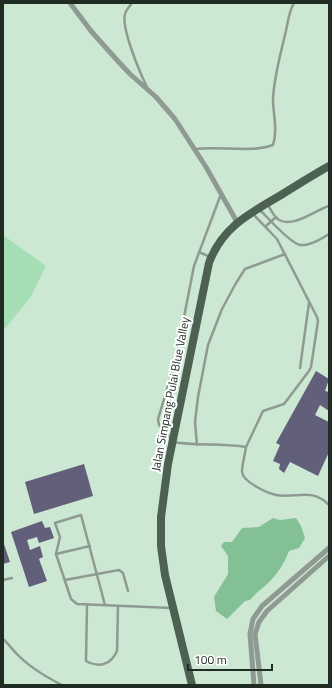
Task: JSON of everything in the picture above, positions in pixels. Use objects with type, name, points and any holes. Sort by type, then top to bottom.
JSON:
[{"type":"main road","name":"Jalan Simpang Pulai Blue Valley","points":[[192,685],[162,559],[160,531],[162,503],[206,271],[211,257],[220,240],[237,222],[329,166]]},
{"type":"street","points":[[70,3],[91,31],[116,59],[130,74],[148,89],[175,119],[195,149],[237,222]]},
{"type":"street","points":[[254,685],[250,648],[251,626],[257,612],[329,548]]},
{"type":"street","points":[[261,685],[256,648],[256,628],[267,611],[329,556]]},
{"type":"street","points":[[251,626],[256,628]]},
{"type":"lane","points":[[132,3],[125,14],[125,25],[140,73],[148,89]]},
{"type":"lane","points":[[195,149],[263,149],[273,145],[276,137],[273,99],[276,72],[286,33],[290,9],[294,3]]},
{"type":"lane","points":[[221,194],[194,266],[175,363],[158,419],[159,425],[173,441],[197,445],[220,444],[246,447]]},
{"type":"lane","points":[[267,203],[276,217],[285,222],[290,222],[329,206]]},
{"type":"lane","points":[[255,210],[272,221],[291,240],[299,244],[309,244],[329,234]]},
{"type":"lane","points":[[255,210],[277,239],[317,316],[318,321],[309,371],[284,404],[263,411],[246,447],[242,472],[244,478],[249,482],[277,496],[300,494],[311,495],[321,498],[329,505]]},
{"type":"lane","points":[[266,226],[276,217]]},
{"type":"lane","points":[[200,252],[211,257]]},
{"type":"lane","points":[[197,445],[195,422],[202,374],[208,344],[222,309],[245,270],[284,254]]},
{"type":"lane","points":[[300,368],[309,303]]},
{"type":"lane","points":[[105,605],[81,515],[55,523],[60,537],[56,554],[73,602],[77,604],[173,608]]},
{"type":"lane","points":[[56,554],[90,546]]},
{"type":"lane","points":[[65,580],[120,570],[123,572],[128,591]]},
{"type":"lane","points":[[3,580],[12,578]]},
{"type":"lane","points":[[87,604],[86,661],[93,664],[105,664],[114,658],[117,651],[118,606]]},
{"type":"lane","points":[[3,639],[16,654],[28,664],[62,685]]},
{"type":"shaded area","points":[[3,235],[46,266],[30,298],[3,331]]},
{"type":"shaded area","points":[[273,518],[280,520],[296,518],[301,526],[305,538],[299,548],[289,551],[274,577],[250,600],[245,601],[227,619],[216,611],[214,597],[228,574],[228,556],[221,546],[224,542],[232,542],[242,528],[259,527]]},
{"type":"building","points":[[316,371],[329,379],[325,391],[329,392],[329,411],[320,405],[315,415],[329,422],[329,452],[318,476],[290,462],[284,473],[279,469],[280,464],[273,461],[280,445],[276,443]]},
{"type":"building","points":[[84,464],[93,496],[34,514],[25,482]]},
{"type":"building","points":[[42,521],[45,528],[50,527],[54,538],[39,543],[37,537],[27,540],[30,550],[40,546],[43,557],[39,559],[47,581],[29,587],[11,532]]},
{"type":"building","points":[[3,544],[10,562],[3,564]]}]
